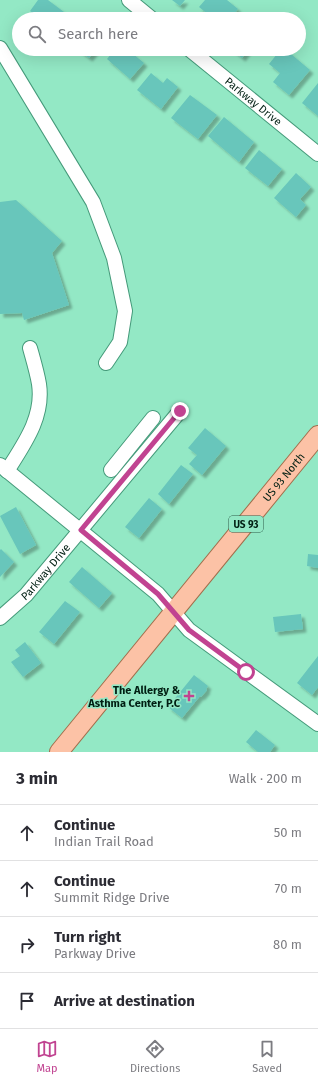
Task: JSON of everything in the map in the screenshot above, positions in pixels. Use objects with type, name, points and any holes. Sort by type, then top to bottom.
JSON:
[{"type":"main road","name":"US 93 North","points":[[173,612],[318,435]]},
{"type":"main road","name":"US 93","points":[[59,752],[173,612]]},
{"type":"street","points":[[129,0],[144,12]]},
{"type":"street","points":[[0,48],[93,202],[114,258],[124,311],[120,342],[106,363]]},
{"type":"street","name":"Parkway Drive","points":[[198,56],[318,154]]},
{"type":"street","points":[[30,348],[39,384],[38,413],[30,435],[4,468],[158,594],[189,630],[318,724]]},
{"type":"street","name":"Parkway Drive","points":[[0,618],[26,595],[180,411]]},
{"type":"street","points":[[111,470],[153,418]]},
{"type":"building","points":[[38,0],[48,0],[64,12],[31,12],[30,11]]},
{"type":"building","points":[[172,0],[185,0],[180,6]]},
{"type":"building","points":[[205,0],[227,0],[238,9],[236,12],[205,12],[199,7]]},
{"type":"building","points":[[109,56],[136,56],[144,63],[130,79],[107,59]]},
{"type":"building","points":[[275,56],[293,56],[310,70],[289,95],[273,82],[280,73],[269,64]]},
{"type":"building","points":[[151,73],[163,83],[167,78],[178,87],[161,109],[137,90]]},
{"type":"building","points":[[318,83],[318,116],[302,103]]},
{"type":"building","points":[[190,95],[217,115],[198,139],[171,118]]},
{"type":"building","points":[[224,117],[254,142],[239,162],[208,136]]},
{"type":"building","points":[[259,150],[282,169],[268,186],[245,168]]},
{"type":"building","points":[[296,173],[311,187],[300,199],[306,205],[296,217],[274,198]]},
{"type":"building","points":[[16,200],[62,241],[52,253],[69,305],[24,320],[22,313],[0,314],[0,202]]},
{"type":"building","points":[[205,428],[226,446],[202,475],[189,464],[197,455],[188,448]]},
{"type":"building","points":[[181,465],[193,474],[169,504],[158,494]]},
{"type":"building","points":[[149,498],[162,509],[139,538],[125,527]]},
{"type":"building","points":[[16,507],[36,545],[20,554],[0,516]]},
{"type":"building","points":[[1,549],[14,562],[0,577],[0,550]]},
{"type":"building","points":[[308,554],[318,555],[318,568],[307,566]]},
{"type":"building","points":[[82,567],[112,593],[99,608],[69,582]]},
{"type":"building","points":[[65,601],[80,612],[54,644],[39,632]]},
{"type":"building","points":[[301,614],[303,629],[275,632],[273,617]]},
{"type":"building","points":[[25,642],[41,663],[23,677],[11,662],[20,656],[15,650]]},
{"type":"building","points":[[318,656],[318,687],[312,695],[297,683]]},
{"type":"building","points":[[194,675],[208,686],[206,689],[207,690],[201,697],[200,696],[182,718],[168,707]]},
{"type":"building","points":[[256,730],[275,745],[270,752],[258,752],[246,742]]},
{"type":"place","name":"The Allergy & Asthma Center, P.C","points":[[189,696]]},
{"type":"route","points":[[180,411],[81,530],[158,594],[189,630],[246,672]]}]
